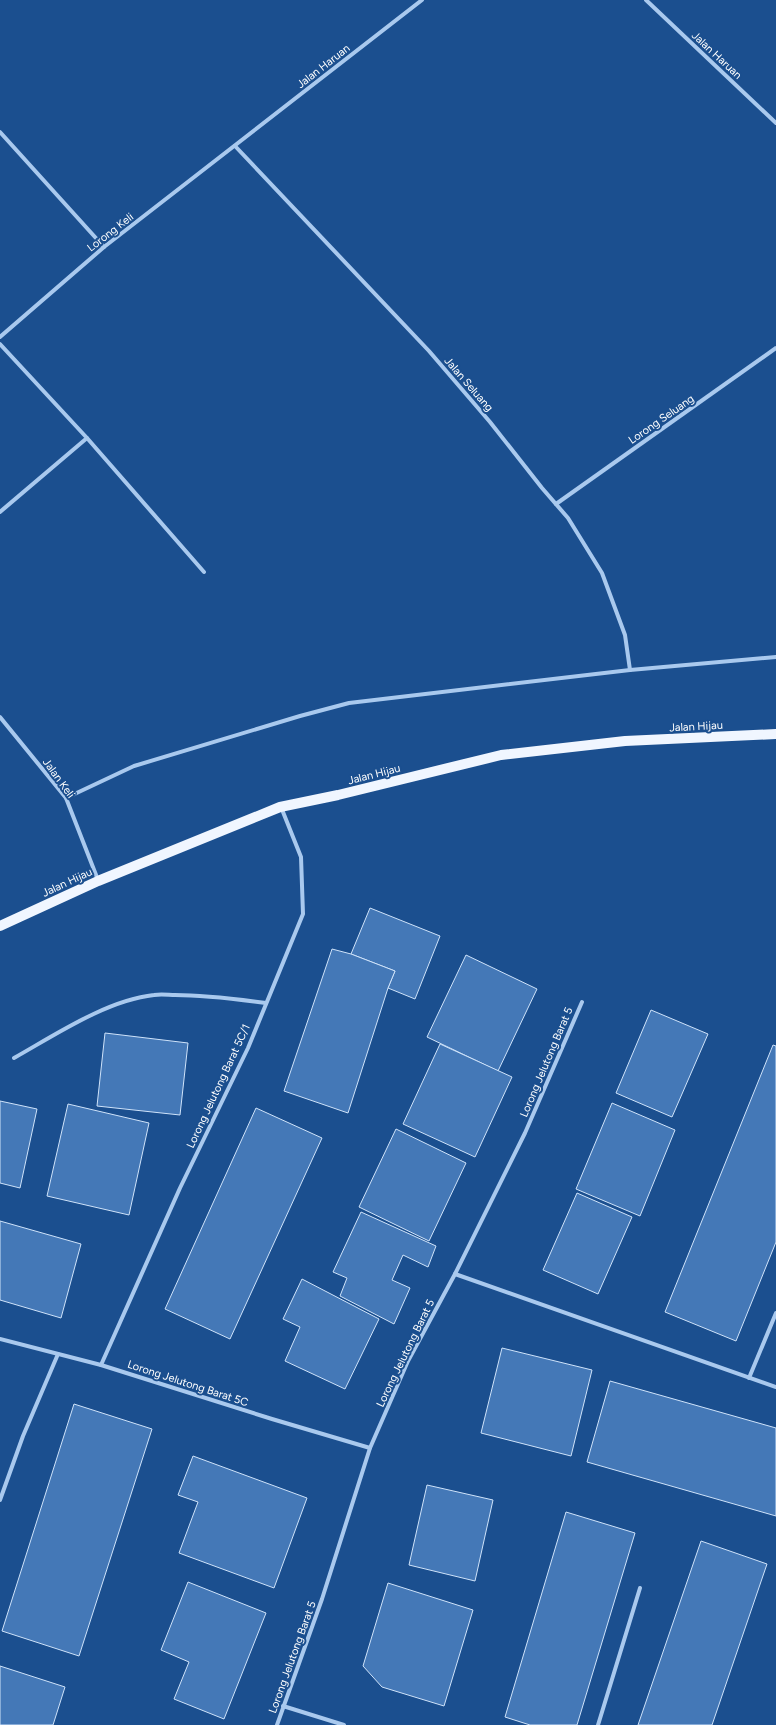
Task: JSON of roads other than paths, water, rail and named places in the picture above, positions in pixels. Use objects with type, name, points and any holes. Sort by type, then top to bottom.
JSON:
[{"type":"main road","name":"Jalan Hijau","points":[[0,926],[98,881],[280,807],[338,796],[501,755],[626,741],[776,734]]},
{"type":"street","name":"Jalan Haruan","points":[[235,146],[422,0]]},
{"type":"street","name":"Jalan Haruan","points":[[646,0],[776,123]]},
{"type":"street","points":[[0,132],[104,247]]},
{"type":"street","name":"Lorong Keli","points":[[0,337],[104,247],[235,146]]},
{"type":"street","name":"Jalan Seluang","points":[[235,146],[429,351],[490,422],[568,518],[602,573],[625,635],[630,670]]},
{"type":"street","points":[[0,344],[87,438],[204,572]]},
{"type":"street","name":"Lorong Seluang","points":[[556,504],[776,348]]},
{"type":"street","points":[[0,512],[87,438]]},
{"type":"street","points":[[66,798],[134,766],[300,716],[349,703],[630,670],[776,657]]},
{"type":"street","name":"Jalan Keli","points":[[0,717],[66,798],[98,881]]},
{"type":"street","name":"Lorong Jelutong Barat 5C/1","points":[[101,1365],[180,1188],[248,1048],[303,914],[301,857],[280,807]]},
{"type":"street","points":[[14,1058],[76,1023],[123,1002],[154,995],[187,995],[229,998],[266,1003]]},
{"type":"street","name":"Lorong Jelutong Barat 5","points":[[277,1725],[322,1600],[370,1448],[408,1361],[455,1274],[526,1133],[582,1002]]},
{"type":"street","points":[[455,1274],[776,1387]]},
{"type":"street","points":[[749,1378],[776,1313]]},
{"type":"street","name":"Lorong Jelutong Barat 5C","points":[[0,1339],[101,1365],[370,1448]]},
{"type":"street","points":[[0,1500],[23,1436],[58,1354]]},
{"type":"street","points":[[598,1725],[640,1588]]},
{"type":"street","points":[[283,1706],[344,1725]]}]
